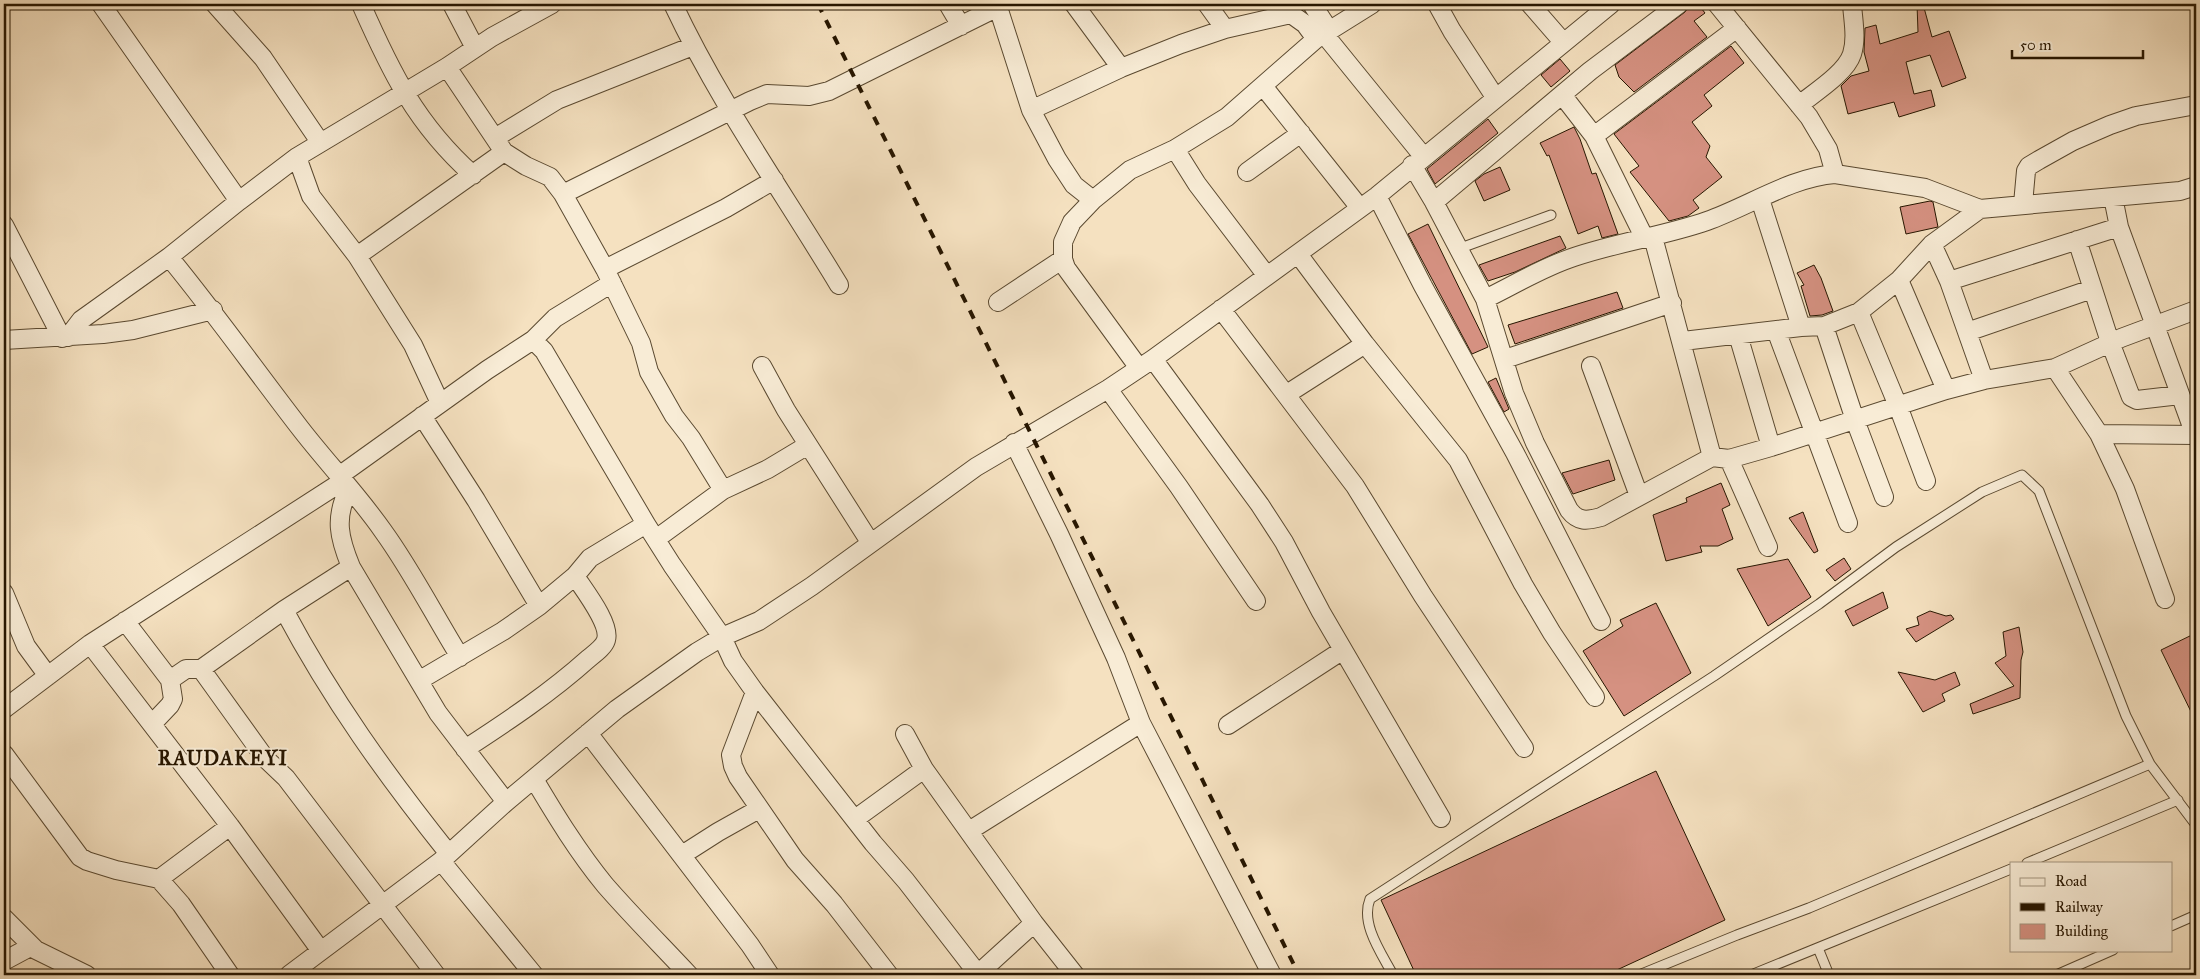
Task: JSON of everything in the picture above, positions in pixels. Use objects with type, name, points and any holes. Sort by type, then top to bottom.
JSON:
[{"type":"street","points":[[101,4],[238,201]]},
{"type":"street","points":[[215,4],[263,58],[320,142]]},
{"type":"street","points":[[361,4],[404,93],[452,156],[473,175]]},
{"type":"street","points":[[452,4],[475,48]]},
{"type":"street","points":[[65,337],[81,320],[170,257],[238,201],[298,157],[320,142],[448,67],[475,48],[552,4]]},
{"type":"street","points":[[673,4],[693,46],[731,111],[839,285]]},
{"type":"street","points":[[948,4],[961,26]]},
{"type":"street","points":[[1074,4],[1121,68]]},
{"type":"street","points":[[1207,4],[1225,29]]},
{"type":"street","points":[[1312,4],[1323,34],[1418,161],[1434,202],[1485,300],[1505,359],[1514,394],[1535,443],[1574,517],[1588,521],[1601,517],[1639,496],[1720,458],[1771,447],[1946,390],[1984,380],[2055,368],[2110,342],[2154,325],[2196,312]]},
{"type":"street","points":[[1372,4],[1323,34],[1227,117],[1175,149],[1130,170],[1093,200],[1072,222],[1063,242],[1063,259],[1077,285],[1146,363],[1260,505],[1284,542],[1343,650],[1441,818]]},
{"type":"street","points":[[1437,4],[1452,31],[1495,97]]},
{"type":"street","points":[[1530,4],[1563,42]]},
{"type":"street","points":[[289,975],[308,970],[321,951],[445,858],[506,802],[617,709],[697,652],[722,637],[759,621],[812,586],[870,542],[937,497],[976,467],[1108,389],[1146,363],[1377,196],[1495,97],[1611,4]]},
{"type":"street","points":[[1434,202],[1563,96],[1590,70],[1680,4]]},
{"type":"street","points":[[1717,4],[1799,105],[1828,149],[1835,174]]},
{"type":"street","points":[[1799,105],[1845,66],[1852,55],[1854,39],[1852,4]]},
{"type":"street","points":[[563,194],[767,94],[809,96],[829,91],[856,80],[961,26],[997,5],[1031,110],[1056,159],[1074,185],[1093,200]]},
{"type":"street","points":[[1031,110],[1121,68],[1225,29],[1292,14],[1323,34]]},
{"type":"street","points":[[1594,136],[1737,28]]},
{"type":"street","points":[[357,256],[473,175],[500,145],[557,100],[693,46]]},
{"type":"street","points":[[448,67],[500,145],[526,166],[550,177],[563,194],[608,276],[641,342],[649,372],[674,416],[691,438],[723,490]]},
{"type":"street","points":[[1263,86],[1360,208]]},
{"type":"street","points":[[1563,96],[1594,136],[1649,238],[1672,303],[1682,341],[1720,458],[1768,546]]},
{"type":"street","points":[[2023,204],[2026,171],[2029,166],[2039,160],[2073,141],[2110,125],[2136,116],[2196,105]]},
{"type":"street","points":[[1247,172],[1300,133]]},
{"type":"street","points":[[1175,149],[1198,184],[1267,276]]},
{"type":"street","points":[[298,157],[311,196],[357,256],[413,345],[440,403]]},
{"type":"street","points":[[1485,300],[1574,257],[1707,221],[1760,200],[1794,183],[1821,175],[1835,174],[1925,188],[1980,209],[2180,191],[2196,186]]},
{"type":"street","points":[[4,709],[90,644],[344,482],[422,416],[533,340],[555,318],[608,276],[774,180]]},
{"type":"street","points":[[1377,196],[1431,300],[1519,461],[1601,621]]},
{"type":"street","points":[[2100,434],[2195,435],[2119,227],[2113,197]]},
{"type":"street","points":[[1760,200],[1801,327]]},
{"type":"street","points":[[1682,341],[1824,326],[1859,312],[1898,280],[1932,244],[1980,209]]},
{"type":"street","points":[[4,225],[65,337]]},
{"type":"street","points":[[1949,281],[2119,227]]},
{"type":"street","points":[[2077,240],[2110,342],[2131,397],[2137,400],[2180,395]]},
{"type":"street","points":[[1932,244],[1949,281],[1984,380]]},
{"type":"street","points":[[1298,254],[1365,344],[1458,460],[1523,584],[1562,649],[1595,697]]},
{"type":"street","points":[[170,257],[213,310],[300,428],[382,529],[410,570],[460,657]]},
{"type":"street","points":[[998,302],[1063,259]]},
{"type":"street","points":[[1898,280],[1946,390]]},
{"type":"street","points":[[1967,332],[2092,289]]},
{"type":"street","points":[[1505,359],[1672,303]]},
{"type":"street","points":[[1221,309],[1355,486],[1423,596],[1524,748]]},
{"type":"street","points":[[4,340],[65,337],[133,330],[213,310]]},
{"type":"street","points":[[1859,312],[1898,406],[1926,481]]},
{"type":"street","points":[[1824,326],[1855,420],[1884,497]]},
{"type":"street","points":[[1776,330],[1848,523]]},
{"type":"street","points":[[1738,335],[1771,447]]},
{"type":"street","points":[[533,340],[544,352],[558,373],[646,524],[722,637],[733,661],[755,692],[906,881],[977,975],[1034,923]]},
{"type":"street","points":[[1287,394],[1365,344]]},
{"type":"street","points":[[762,366],[786,410],[870,542]]},
{"type":"street","points":[[1591,366],[1639,496]]},
{"type":"street","points":[[2055,368],[2100,434],[2125,489],[2165,599]]},
{"type":"street","points":[[1108,389],[1179,487],[1256,600]]},
{"type":"street","points":[[422,416],[476,500],[539,606]]},
{"type":"street","points":[[1014,443],[1059,534],[1112,649],[1141,724],[1272,975]]},
{"type":"street","points":[[656,539],[723,490],[768,469],[808,445]]},
{"type":"street","points":[[344,482],[344,498],[338,528],[341,544],[351,567],[438,713],[506,802]]},
{"type":"street","points":[[420,680],[460,657],[539,606],[575,576],[590,558],[646,524]]},
{"type":"street","points":[[170,680],[186,669],[201,669],[284,610],[351,567]]},
{"type":"street","points":[[465,749],[529,706],[571,674],[600,648],[606,640],[606,630],[601,617],[575,576]]},
{"type":"street","points":[[4,593],[26,646],[48,676]]},
{"type":"street","points":[[284,610],[321,676],[371,753],[445,858],[534,975]]},
{"type":"street","points":[[125,621],[170,680],[172,698],[170,705],[152,724]]},
{"type":"street","points":[[90,644],[230,826],[321,951]]},
{"type":"street","points":[[1228,725],[1343,650]]},
{"type":"street","points":[[201,669],[265,758],[286,778],[328,836],[436,975]]},
{"type":"street","points":[[755,692],[731,755],[731,761],[738,777],[794,860],[834,904],[889,975]]},
{"type":"street","points":[[969,831],[1141,724]]},
{"type":"street","points":[[588,733],[750,945],[770,975]]},
{"type":"street","points":[[904,734],[924,769],[1034,923],[1075,975]]},
{"type":"street","points":[[4,754],[80,857],[116,870],[159,879],[181,904],[230,975]]},
{"type":"street","points":[[855,819],[924,769]]},
{"type":"street","points":[[534,779],[582,856],[640,925],[689,975]]},
{"type":"street","points":[[682,855],[759,809]]},
{"type":"street","points":[[159,879],[230,826]]},
{"type":"street","points":[[4,918],[36,950],[88,975]]},
{"type":"street","points":[[4,961],[32,946]]},
{"type":"lane","points":[[1458,249],[1551,214]]},
{"type":"lane","points":[[1393,975],[1373,935],[1367,908],[1370,899],[1714,676],[1819,604],[1896,547],[1982,492],[2022,475],[2039,491],[2126,716],[2150,764],[2196,825]]},
{"type":"lane","points":[[1639,975],[1818,904],[2150,764]]},
{"type":"lane","points":[[2029,862],[2178,800]]},
{"type":"lane","points":[[1751,975],[2010,869]]},
{"type":"lane","points":[[2172,926],[2196,915]]},
{"type":"lane","points":[[1818,948],[1829,975]]},
{"type":"lane","points":[[2056,975],[2108,952]]},
{"type":"building","points":[[1690,4],[1698,4],[1705,13],[1694,21],[1707,37],[1634,92],[1619,77],[1615,65],[1685,12]]},
{"type":"building","points":[[1917,4],[1923,4],[1932,37],[1949,31],[1966,78],[1942,87],[1930,55],[1906,62],[1914,94],[1931,90],[1935,106],[1899,117],[1894,102],[1848,114],[1841,86],[1851,76],[1869,71],[1864,52],[1865,28],[1876,25],[1880,44],[1918,32]]},
{"type":"building","points":[[1731,46],[1744,63],[1704,95],[1712,106],[1692,122],[1710,146],[1706,157],[1722,177],[1693,200],[1699,208],[1688,216],[1669,221],[1630,172],[1639,166],[1614,134]]},
{"type":"building","points":[[1560,59],[1570,71],[1551,87],[1541,75]]},
{"type":"building","points":[[1488,119],[1498,133],[1435,184],[1427,169]]},
{"type":"building","points":[[1574,127],[1592,174],[1596,173],[1618,234],[1602,238],[1598,226],[1578,234],[1549,155],[1547,156],[1540,143]]},
{"type":"building","points":[[1500,167],[1510,190],[1484,201],[1475,181],[1484,174]]},
{"type":"building","points":[[1933,202],[1938,227],[1906,234],[1900,207]]},
{"type":"building","points":[[1428,224],[1488,347],[1472,354],[1408,234]]},
{"type":"building","points":[[1560,236],[1566,248],[1515,272],[1488,281],[1479,265]]},
{"type":"building","points":[[1814,265],[1821,278],[1833,311],[1822,315],[1810,316],[1801,286],[1804,285],[1797,273]]},
{"type":"building","points":[[1617,292],[1623,308],[1515,344],[1508,325]]},
{"type":"building","points":[[1496,378],[1509,409],[1504,412],[1488,382]]},
{"type":"building","points":[[1609,460],[1615,480],[1573,494],[1562,473]]},
{"type":"building","points":[[1721,483],[1730,505],[1722,509],[1733,539],[1718,546],[1700,546],[1702,552],[1666,561],[1653,515],[1687,502],[1686,498]]},
{"type":"building","points":[[1803,512],[1818,551],[1814,553],[1789,518]]},
{"type":"building","points":[[1844,558],[1851,569],[1835,581],[1826,570]]},
{"type":"building","points":[[1788,559],[1811,597],[1768,626],[1737,569]]},
{"type":"building","points":[[1883,592],[1888,608],[1853,626],[1845,611]]},
{"type":"building","points":[[1656,603],[1691,673],[1624,716],[1583,651],[1623,626],[1620,620]]},
{"type":"building","points":[[1930,611],[1946,616],[1951,615],[1954,619],[1916,642],[1906,629],[1919,625],[1917,617]]},
{"type":"building","points":[[2019,627],[2023,652],[2020,698],[1973,714],[1970,704],[2014,686],[1995,663],[2006,656],[2003,632]]},
{"type":"building","points":[[2196,633],[2196,722],[2161,650]]},
{"type":"building","points":[[1898,672],[1935,680],[1955,672],[1960,685],[1942,694],[1945,701],[1923,712]]},
{"type":"building","points":[[1656,771],[1725,920],[1606,975],[1416,975],[1381,900]]},
{"type":"railway","points":[[818,4],[1299,975]]},
{"type":"district","name":"RAUDAKEYI","points":[[223,758]]}]
